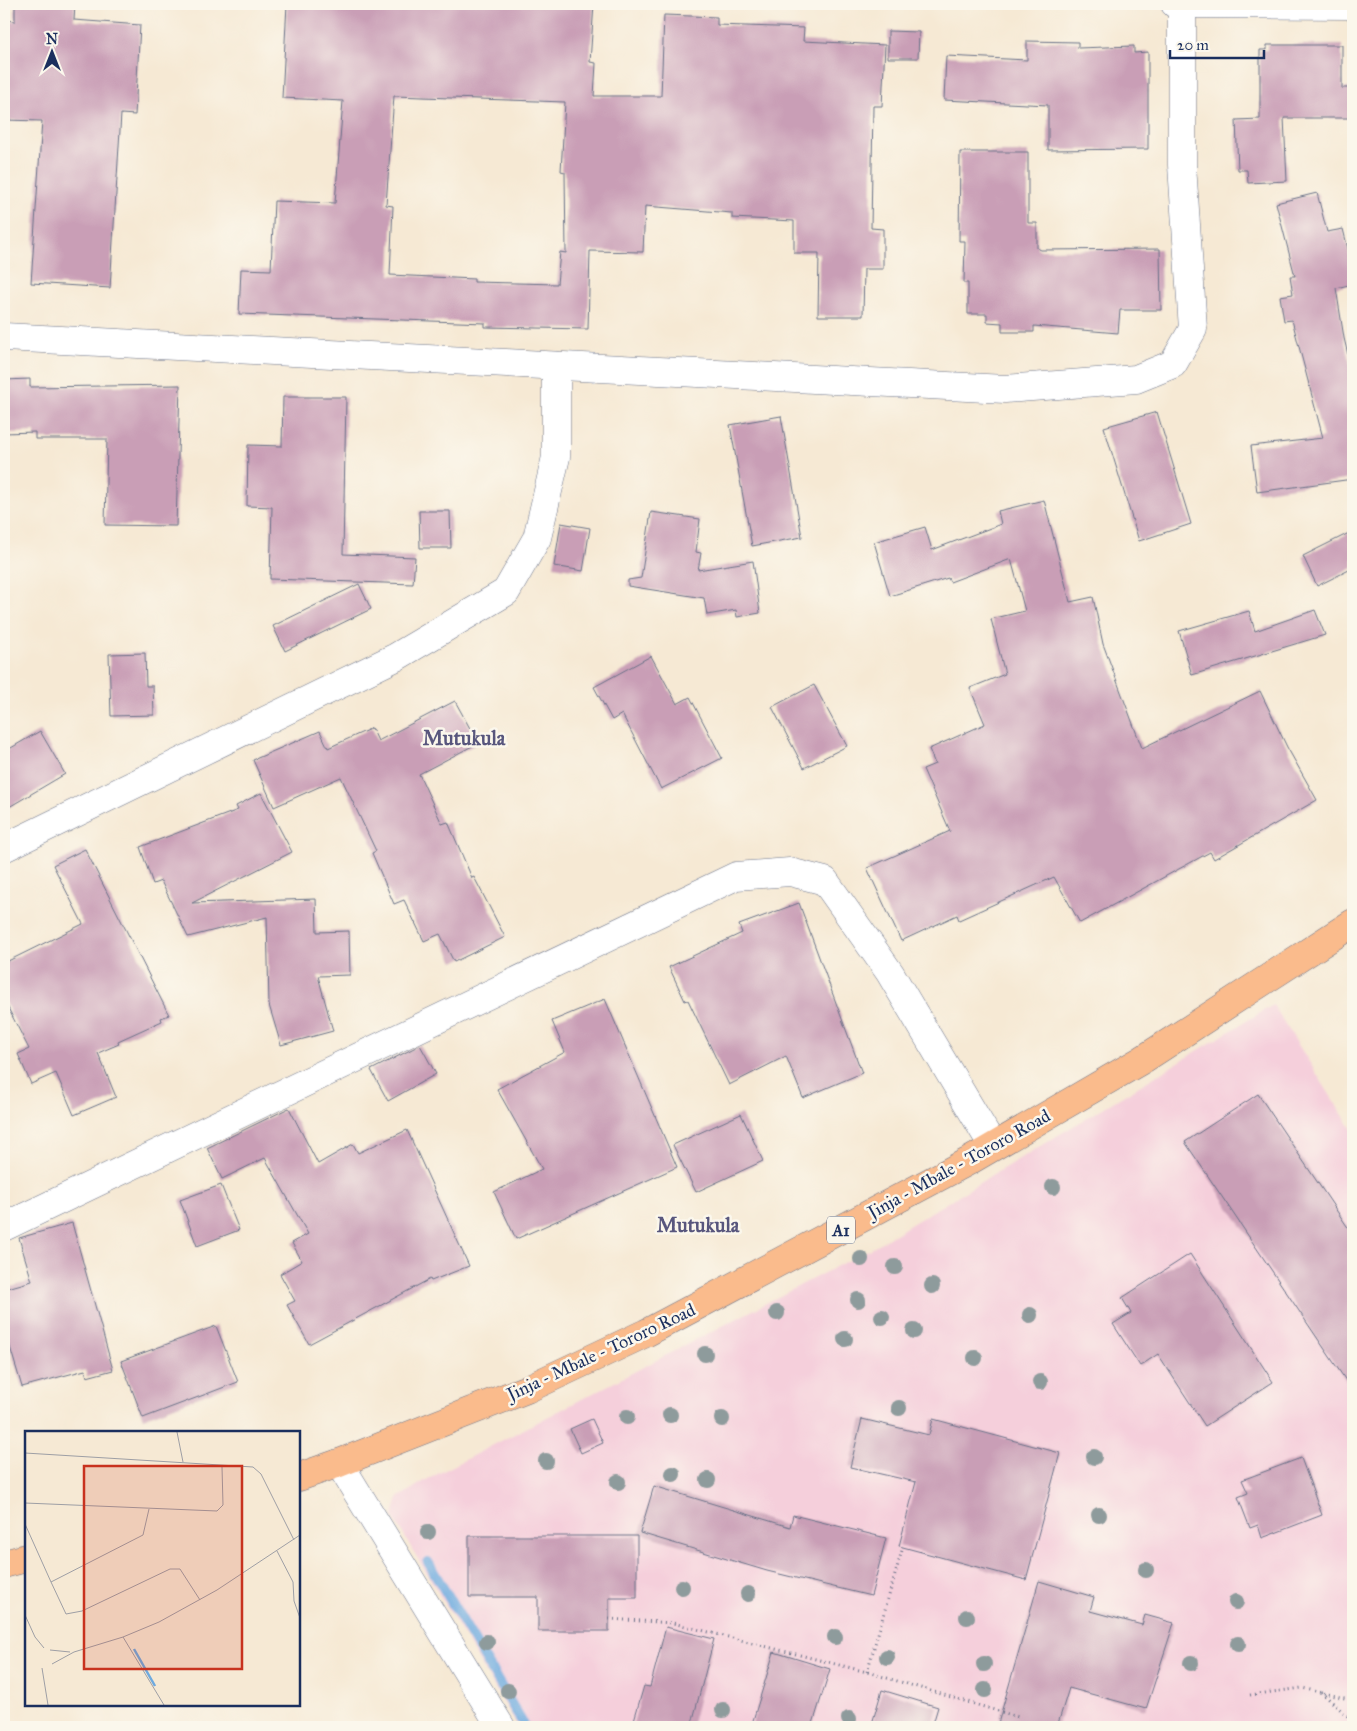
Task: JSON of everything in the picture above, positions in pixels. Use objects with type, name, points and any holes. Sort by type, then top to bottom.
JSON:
[{"type":"main road","name":"Jinja - Mbale - Tororo Road","points":[[300,1477],[526,1390],[646,1333],[961,1166],[1142,1060],[1353,923]]},
{"type":"main road","points":[[4,1564],[25,1558]]},
{"type":"street","points":[[4,337],[1005,389],[1136,379],[1173,364],[1193,330],[1182,165],[1179,4],[1353,5]]},
{"type":"street","points":[[4,848],[396,657],[506,592],[537,538],[556,457],[556,366]]},
{"type":"street","points":[[4,1227],[736,876],[790,872],[825,880],[890,972],[993,1146]]},
{"type":"street","points":[[339,1463],[501,1727]]},
{"type":"path","points":[[867,1672],[903,1547]]},
{"type":"path","points":[[609,1619],[673,1623],[867,1672],[1018,1717]]},
{"type":"path","points":[[1250,1695],[1302,1688],[1353,1700]]},
{"type":"path","points":[[1320,1692],[1353,1721]]},
{"type":"shaded area","points":[[1273,1005],[1353,1131],[1353,1727],[518,1727],[393,1517],[398,1498],[426,1480],[872,1248]]},
{"type":"building","points":[[15,4],[75,4],[74,20],[140,25],[135,115],[121,114],[110,288],[31,283],[42,121],[4,120],[4,20],[15,21]]},
{"type":"building","points":[[287,4],[594,4],[590,62],[596,63],[594,96],[661,96],[664,15],[717,17],[717,25],[804,28],[803,41],[885,45],[882,106],[873,106],[871,228],[883,229],[883,269],[864,269],[863,316],[818,316],[819,253],[794,253],[794,221],[732,218],[732,213],[645,206],[643,252],[590,251],[588,329],[485,327],[485,323],[239,314],[241,269],[271,270],[274,201],[335,203],[343,101],[282,98]],"holes":[[[394,96],[565,102],[561,171],[565,172],[566,253],[560,252],[557,284],[474,282],[474,279],[390,275],[393,206],[386,205]]]},
{"type":"building","points":[[888,31],[919,32],[918,58],[888,58]]},
{"type":"building","points":[[1027,41],[1078,42],[1078,48],[1134,46],[1134,53],[1148,52],[1148,149],[1048,150],[1048,105],[944,100],[946,56],[1027,60]]},
{"type":"building","points":[[1267,45],[1342,45],[1342,88],[1353,88],[1353,118],[1284,118],[1287,181],[1248,183],[1247,170],[1238,170],[1236,120],[1260,119],[1260,50],[1267,50]]},
{"type":"building","points":[[960,152],[1028,152],[1028,223],[1037,223],[1037,248],[1041,250],[1160,249],[1161,310],[1120,310],[1118,333],[1034,326],[1034,332],[1002,332],[1002,323],[987,322],[987,314],[968,314],[968,283],[964,283],[965,241],[959,241]]},
{"type":"building","points":[[1317,193],[1327,232],[1343,229],[1353,269],[1353,284],[1336,288],[1344,338],[1353,376],[1353,479],[1257,492],[1251,446],[1323,438],[1292,320],[1284,321],[1280,296],[1293,294],[1290,276],[1295,276],[1276,203]]},
{"type":"building","points":[[30,379],[30,387],[180,385],[176,526],[105,525],[107,439],[35,439],[35,432],[4,433],[4,380]]},
{"type":"building","points":[[283,397],[346,397],[343,554],[415,557],[413,584],[270,579],[272,507],[247,506],[248,445],[282,446]]},
{"type":"building","points":[[1157,412],[1191,524],[1139,541],[1104,427]]},
{"type":"building","points":[[781,416],[802,537],[752,546],[730,425]]},
{"type":"building","points":[[1044,500],[1070,602],[1093,597],[1103,644],[1142,748],[1260,691],[1287,747],[1317,800],[1214,859],[1210,852],[1080,923],[1054,877],[959,920],[957,915],[901,941],[867,868],[950,831],[923,769],[935,764],[929,749],[985,724],[970,688],[1005,674],[991,619],[1025,611],[1011,559],[950,582],[948,578],[890,596],[874,542],[925,527],[932,550],[1001,524],[998,511]]},
{"type":"building","points":[[419,511],[450,511],[451,548],[420,548]]},
{"type":"building","points":[[651,512],[700,519],[696,552],[701,553],[698,570],[753,561],[760,613],[737,617],[736,610],[707,615],[704,598],[628,586],[628,580],[641,578]]},
{"type":"building","points":[[561,523],[590,528],[583,571],[554,566]]},
{"type":"building","points":[[1353,531],[1353,568],[1317,586],[1303,556]]},
{"type":"building","points":[[359,584],[371,609],[285,651],[273,626]]},
{"type":"building","points":[[1315,610],[1325,635],[1192,675],[1179,631],[1249,611],[1255,631]]},
{"type":"building","points":[[145,653],[146,686],[153,686],[154,715],[111,716],[109,654]]},
{"type":"building","points":[[651,656],[677,704],[690,697],[722,758],[661,789],[622,714],[612,720],[594,687]]},
{"type":"building","points":[[814,685],[847,746],[804,768],[772,707]]},
{"type":"building","points":[[455,701],[478,743],[419,774],[442,824],[448,822],[472,878],[474,877],[505,937],[454,962],[440,934],[424,941],[404,900],[394,904],[372,853],[376,851],[341,777],[274,807],[253,760],[320,731],[328,748],[372,728],[378,741]]},
{"type":"building","points":[[40,731],[65,774],[4,810],[4,752]]},
{"type":"building","points":[[261,793],[292,852],[192,903],[316,899],[317,932],[349,931],[350,975],[318,976],[333,1031],[281,1045],[269,1005],[267,917],[188,937],[161,881],[153,884],[140,847],[238,810],[236,806]]},
{"type":"building","points":[[85,849],[169,1015],[161,1018],[162,1021],[118,1041],[119,1044],[98,1053],[116,1097],[74,1115],[56,1073],[31,1084],[18,1054],[29,1049],[4,1000],[4,963],[83,924],[53,865]]},
{"type":"building","points":[[799,903],[862,1073],[803,1098],[786,1056],[729,1085],[688,1000],[685,1001],[669,967],[742,933],[739,925]]},
{"type":"building","points":[[605,999],[677,1167],[516,1239],[494,1192],[542,1169],[497,1089],[565,1052],[552,1021]]},
{"type":"building","points":[[420,1045],[436,1074],[388,1101],[371,1070]]},
{"type":"building","points":[[1258,1094],[1353,1235],[1353,1391],[1185,1142]]},
{"type":"building","points":[[289,1108],[318,1164],[353,1144],[358,1153],[407,1130],[469,1266],[431,1281],[430,1279],[309,1344],[287,1305],[295,1301],[280,1274],[302,1261],[292,1243],[308,1234],[265,1158],[222,1179],[207,1148]]},
{"type":"building","points":[[741,1114],[763,1161],[696,1192],[673,1145]]},
{"type":"building","points":[[221,1185],[239,1230],[197,1246],[180,1200]]},
{"type":"building","points":[[72,1223],[113,1370],[87,1377],[85,1370],[22,1387],[4,1327],[4,1289],[32,1281],[19,1238]]},
{"type":"building","points":[[1190,1254],[1273,1382],[1205,1426],[1158,1354],[1140,1366],[1113,1324],[1131,1313],[1122,1298]]},
{"type":"building","points":[[216,1326],[238,1382],[143,1418],[121,1361]]},
{"type":"building","points":[[592,1419],[603,1443],[581,1453],[570,1429]]},
{"type":"building","points":[[862,1419],[929,1435],[933,1419],[1060,1453],[1026,1580],[899,1546],[916,1482],[850,1467]]},
{"type":"building","points":[[1301,1458],[1322,1515],[1262,1538],[1258,1525],[1250,1528],[1238,1497],[1248,1493],[1242,1480]]},
{"type":"building","points":[[654,1486],[790,1527],[793,1515],[886,1538],[871,1596],[767,1571],[640,1533]]},
{"type":"building","points":[[469,1536],[637,1536],[637,1598],[609,1598],[609,1631],[538,1631],[538,1597],[469,1597]]},
{"type":"building","points":[[1039,1581],[1094,1597],[1090,1611],[1142,1625],[1145,1615],[1174,1623],[1146,1709],[1069,1688],[1057,1727],[997,1727]]},
{"type":"building","points":[[666,1627],[714,1639],[691,1727],[632,1727],[644,1686],[650,1687]]},
{"type":"building","points":[[774,1652],[830,1669],[812,1727],[751,1727]]},
{"type":"building","points":[[882,1690],[938,1707],[932,1727],[871,1727]]},
{"type":"waterway","points":[[428,1562],[525,1727]]},
{"type":"district","name":"Mutukula","points":[[464,738]]},
{"type":"district","name":"Mutukula","points":[[698,1225]]}]
